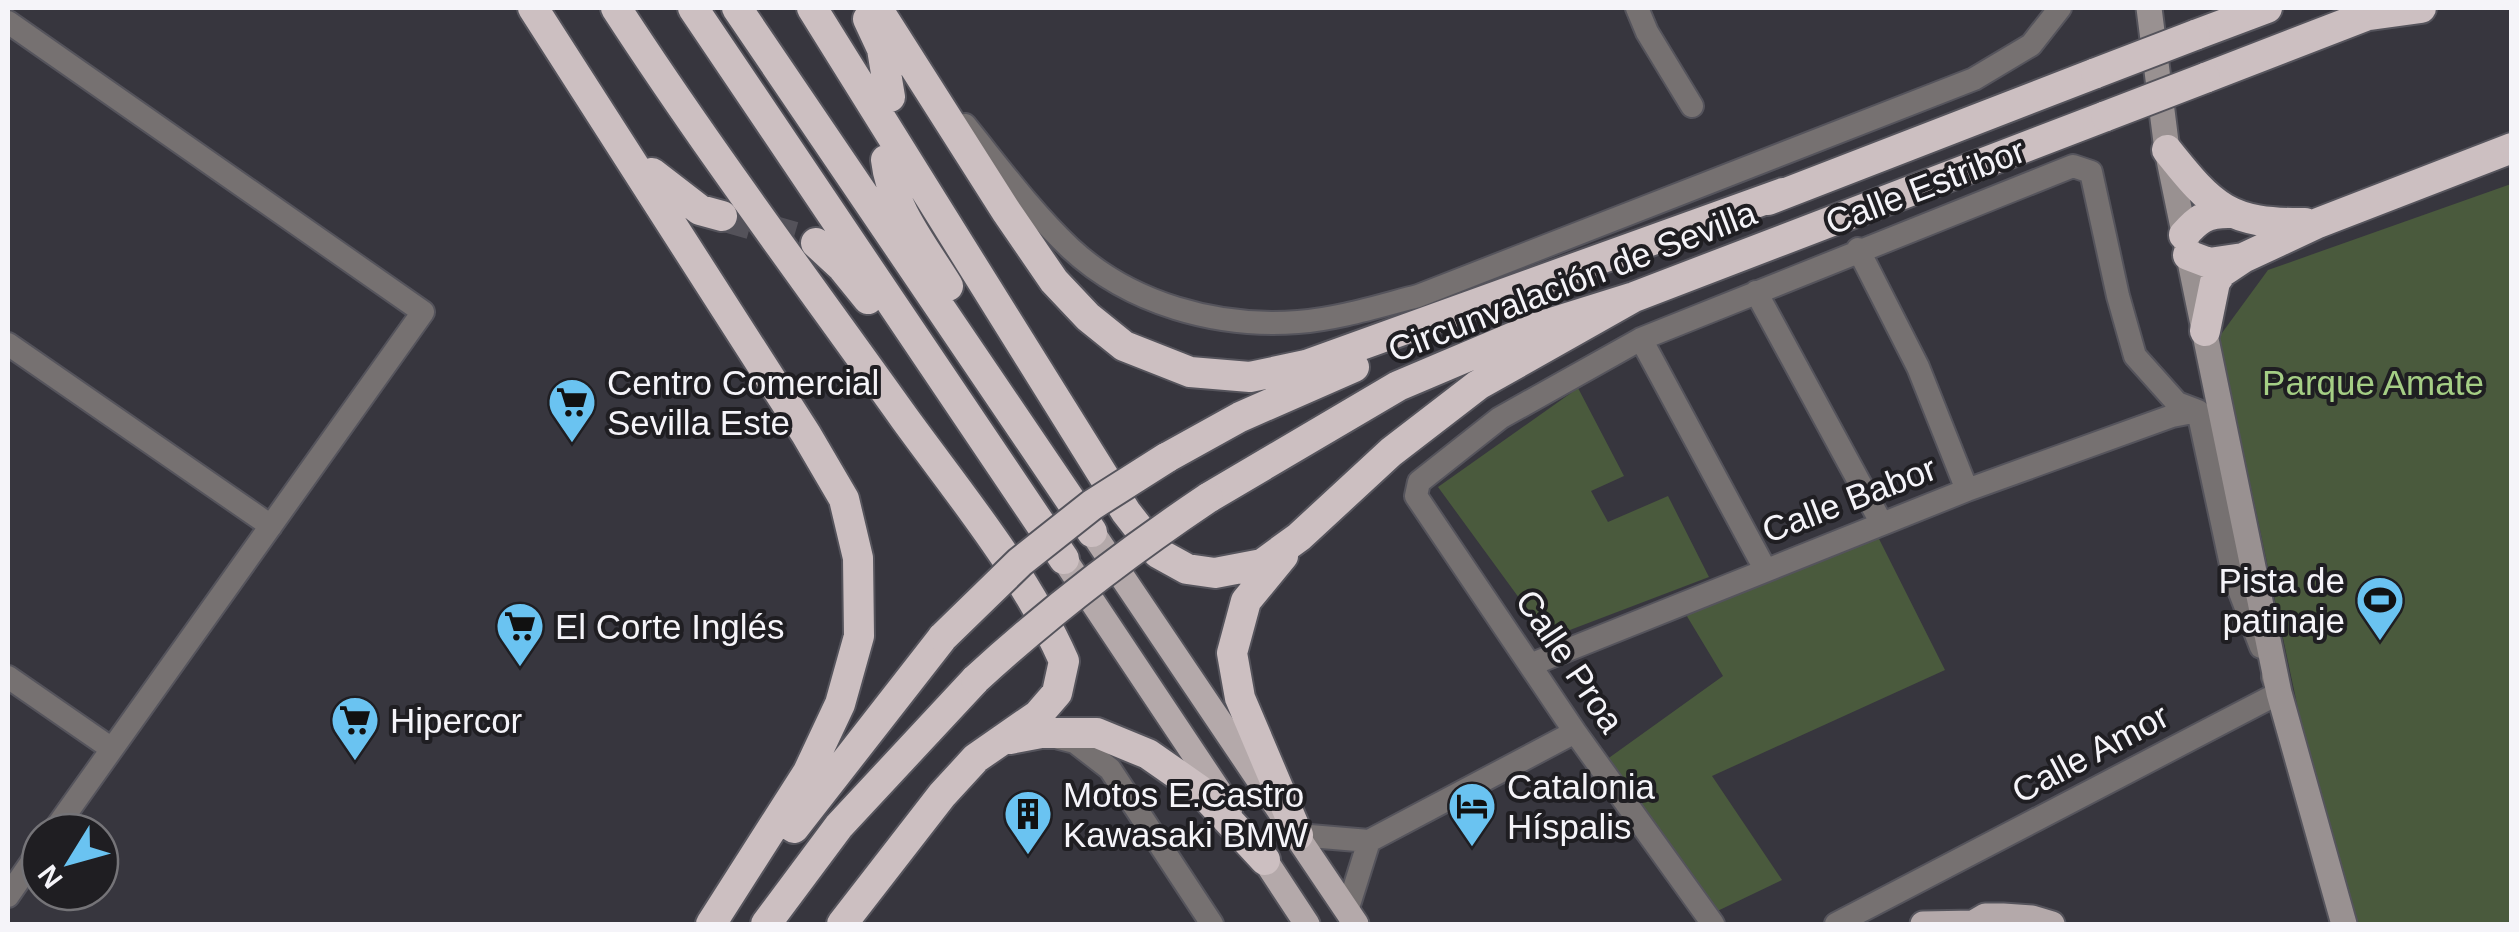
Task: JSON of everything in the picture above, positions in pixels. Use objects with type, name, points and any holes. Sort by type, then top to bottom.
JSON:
[{"type":"highway","points":[[533,8],[806,434],[844,499],[858,558],[858,636],[840,704],[808,772],[711,924]]},
{"type":"highway","points":[[616,8],[977,519],[1028,594],[1064,661],[1057,693],[1038,715],[976,758],[942,795],[842,924]]},
{"type":"highway","points":[[692,8],[1064,559]]},
{"type":"highway","points":[[737,8],[1092,532]]},
{"type":"highway","points":[[812,8],[1085,447],[1158,553],[1186,569],[1215,573],[1262,564],[1299,537],[1391,452],[1478,385],[1634,298]]},
{"type":"highway","points":[[863,8],[882,48],[890,97]]},
{"type":"highway","points":[[879,8],[1054,281],[1088,317],[1124,346],[1190,372],[1250,376],[1306,365],[1783,194]]},
{"type":"highway","name":"Circunvalación de Sevilla","points":[[723,924],[860,740],[943,637],[1034,550],[1092,505],[1166,458],[1240,417],[1374,358],[1783,194],[2268,8]]},
{"type":"highway","name":"Circunvalación de Sevilla","points":[[766,924],[839,826],[976,679],[1041,619],[1129,551],[1208,498],[1398,386],[1535,328],[1634,298],[2376,11],[2421,8]]},
{"type":"highway","points":[[2205,331],[2214,282],[2243,258],[2318,223],[2512,148]]},
{"type":"highway","points":[[2167,150],[2201,192],[2228,213]]},
{"type":"highway","points":[[627,151],[700,210],[722,216]]},
{"type":"highway","points":[[886,160],[888,180],[898,202],[1014,397],[1054,476]]},
{"type":"highway","points":[[2243,258],[2208,263],[2186,245],[2197,220],[2210,213],[2228,213],[2267,224],[2318,223]]},
{"type":"highway","points":[[816,243],[842,267],[982,436]]},
{"type":"highway","points":[[1298,836],[1240,698],[1232,653],[1246,602],[1299,537]]},
{"type":"highway","points":[[1002,740],[1041,733],[1096,733],[1148,754],[1201,791],[1265,860]]},
{"type":"main road","points":[[1092,532],[1351,918]]},
{"type":"main road","points":[[1064,559],[1307,924]]},
{"type":"main road","points":[[1930,923],[1974,924],[1984,916],[2003,916],[2052,924]]},
{"type":"street","points":[[879,8],[1026,201],[1072,250],[1126,289],[1185,311],[1242,323],[1300,322],[1418,296],[1974,79],[2031,45],[2060,8]]},
{"type":"street","points":[[1637,8],[1646,32],[1692,106]]},
{"type":"street","points":[[2149,8],[2167,150],[2279,693],[2344,924]]},
{"type":"street","points":[[8,22],[423,312],[67,812]]},
{"type":"street","name":"Calle Estribor","points":[[1419,482],[1500,418],[1642,339],[1858,249],[2073,166],[2091,172],[2118,296],[2136,356],[2177,403],[2198,411]]},
{"type":"street","points":[[1858,249],[1918,366],[1968,490]]},
{"type":"street","points":[[1756,292],[1882,524]]},
{"type":"street","points":[[1642,339],[1765,570]]},
{"type":"street","points":[[8,344],[271,526]]},
{"type":"street","points":[[2198,411],[2233,574],[2279,693]]},
{"type":"street","name":"Calle Babor","points":[[1530,665],[1968,490],[2172,416],[2198,411]]},
{"type":"street","name":"Calle Proa","points":[[1419,482],[1416,496],[1575,732],[1713,924]]},
{"type":"street","points":[[8,677],[112,749]]},
{"type":"street","name":"Calle Amor","points":[[1836,924],[2279,693]]},
{"type":"street","points":[[1298,836],[1369,841],[1575,732]]},
{"type":"street","points":[[1041,733],[1076,742],[1110,769],[1212,924]]},
{"type":"street","points":[[1351,918],[1369,841]]},
{"type":"street","points":[[1930,923],[1917,915],[1912,902],[1934,874]]},
{"type":"green space","name":"Parque Amate","points":[[2511,184],[2511,924],[2357,924],[2300,718],[2219,337],[2268,270]]},
{"type":"green space","points":[[1578,388],[1624,476],[1591,491],[1608,522],[1668,496],[1709,577],[1562,633],[1550,626],[1541,628],[1438,487]]},
{"type":"green space","points":[[1875,531],[1945,670],[1712,776],[1782,880],[1707,916],[1599,765],[1723,676],[1682,608]]},
{"type":"tunnel","points":[[722,216],[816,243]]},
{"type":"place","name":"Centro Comercial Sevilla Este","points":[[572,444]]},
{"type":"place","name":"Pista de patinaje","points":[[2380,642]]},
{"type":"place","name":"El Corte Inglés","points":[[520,668]]},
{"type":"place","name":"Hipercor","points":[[355,762]]},
{"type":"place","name":"Catalonia Híspalis","points":[[1472,848]]},
{"type":"place","name":"Motos E.Castro Kawasaki BMW","points":[[1028,856]]}]
